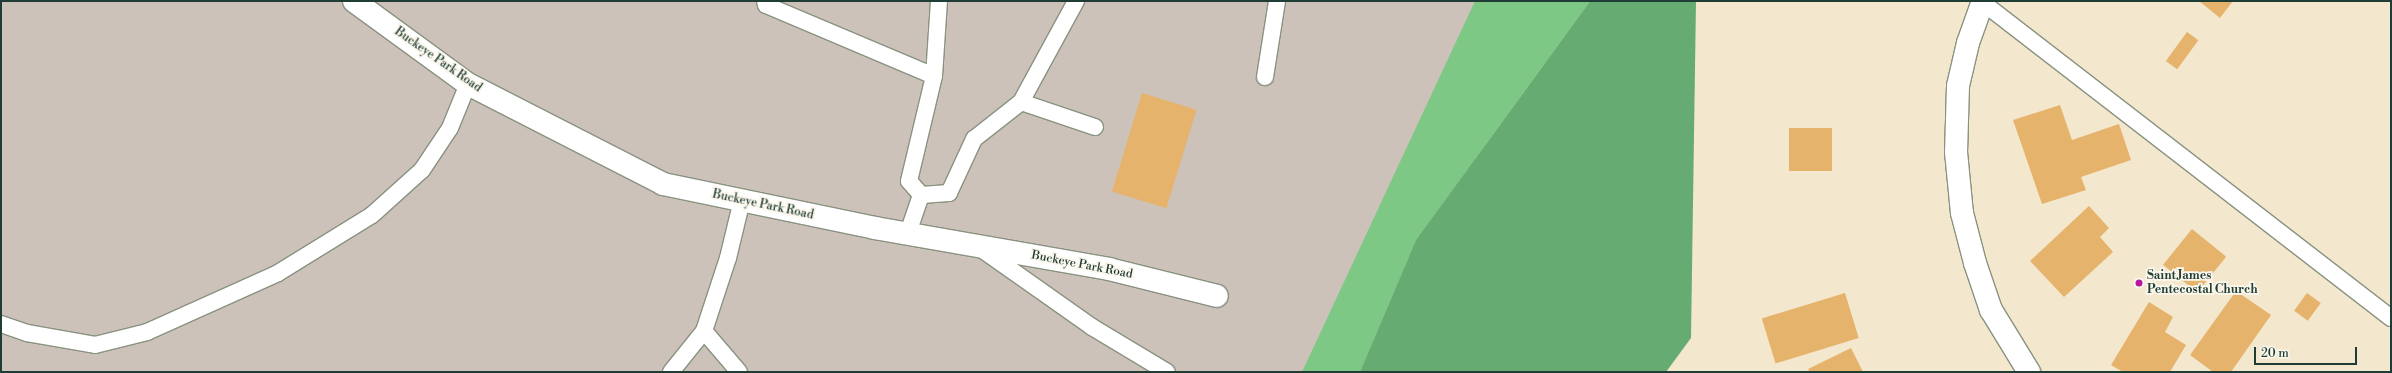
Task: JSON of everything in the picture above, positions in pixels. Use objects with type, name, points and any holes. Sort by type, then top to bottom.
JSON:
[{"type":"street","name":"Buckeye Park Road","points":[[354,1],[468,84],[663,184],[875,228],[1109,268],[1217,296]]},
{"type":"street","points":[[1982,1],[1968,43],[1958,86],[1956,152],[1962,213],[1974,263],[1992,310],[2029,372]]},
{"type":"lane","points":[[765,1],[766,5],[934,76]]},
{"type":"lane","points":[[921,195],[909,181],[934,76],[939,1]]},
{"type":"lane","points":[[921,195],[949,193],[974,139],[1021,102],[1076,1]]},
{"type":"lane","points":[[1265,77],[1277,1]]},
{"type":"lane","points":[[1982,1],[2391,318]]},
{"type":"lane","points":[[1,324],[26,333],[95,345],[147,332],[278,273],[372,215],[422,170],[450,128],[468,84]]},
{"type":"lane","points":[[1021,102],[1095,127]]},
{"type":"lane","points":[[908,233],[921,195]]},
{"type":"lane","points":[[671,372],[704,330],[728,258],[742,200]]},
{"type":"lane","points":[[977,246],[1092,326],[1167,372]]},
{"type":"lane","points":[[704,330],[739,372]]},
{"type":"shaded area","points":[[1,1],[1475,1],[1475,372],[1,372]]},
{"type":"green space","points":[[1475,1],[1590,1],[1416,240],[1360,372],[1302,372]]},
{"type":"green space","points":[[1590,1],[1696,1],[1691,338],[1666,372],[1360,372],[1416,240]]},
{"type":"building","points":[[2199,1],[2233,1],[2220,18]]},
{"type":"building","points":[[2187,32],[2198,40],[2177,69],[2166,61]]},
{"type":"building","points":[[1142,93],[1197,110],[1166,208],[1112,191]]},
{"type":"building","points":[[2060,105],[2072,140],[2119,124],[2131,160],[2081,177],[2086,190],[2042,204],[2013,120]]},
{"type":"building","points":[[1789,128],[1832,128],[1832,171],[1789,171]]},
{"type":"building","points":[[2089,206],[2109,228],[2100,237],[2113,252],[2064,297],[2030,261]]},
{"type":"building","points":[[2192,229],[2226,257],[2197,292],[2163,265]]},
{"type":"building","points":[[2236,291],[2271,315],[2231,372],[2213,372],[2190,355]]},
{"type":"building","points":[[1845,293],[1859,338],[1776,363],[1762,318]]},
{"type":"building","points":[[2307,293],[2321,303],[2308,321],[2294,311]]},
{"type":"building","points":[[2149,302],[2173,317],[2165,332],[2186,345],[2170,372],[2123,372],[2111,365]]},
{"type":"building","points":[[1851,348],[1863,372],[1810,372],[1808,369]]},
{"type":"place","name":"Saint James Pentecostal Church","points":[[2139,283]]}]
